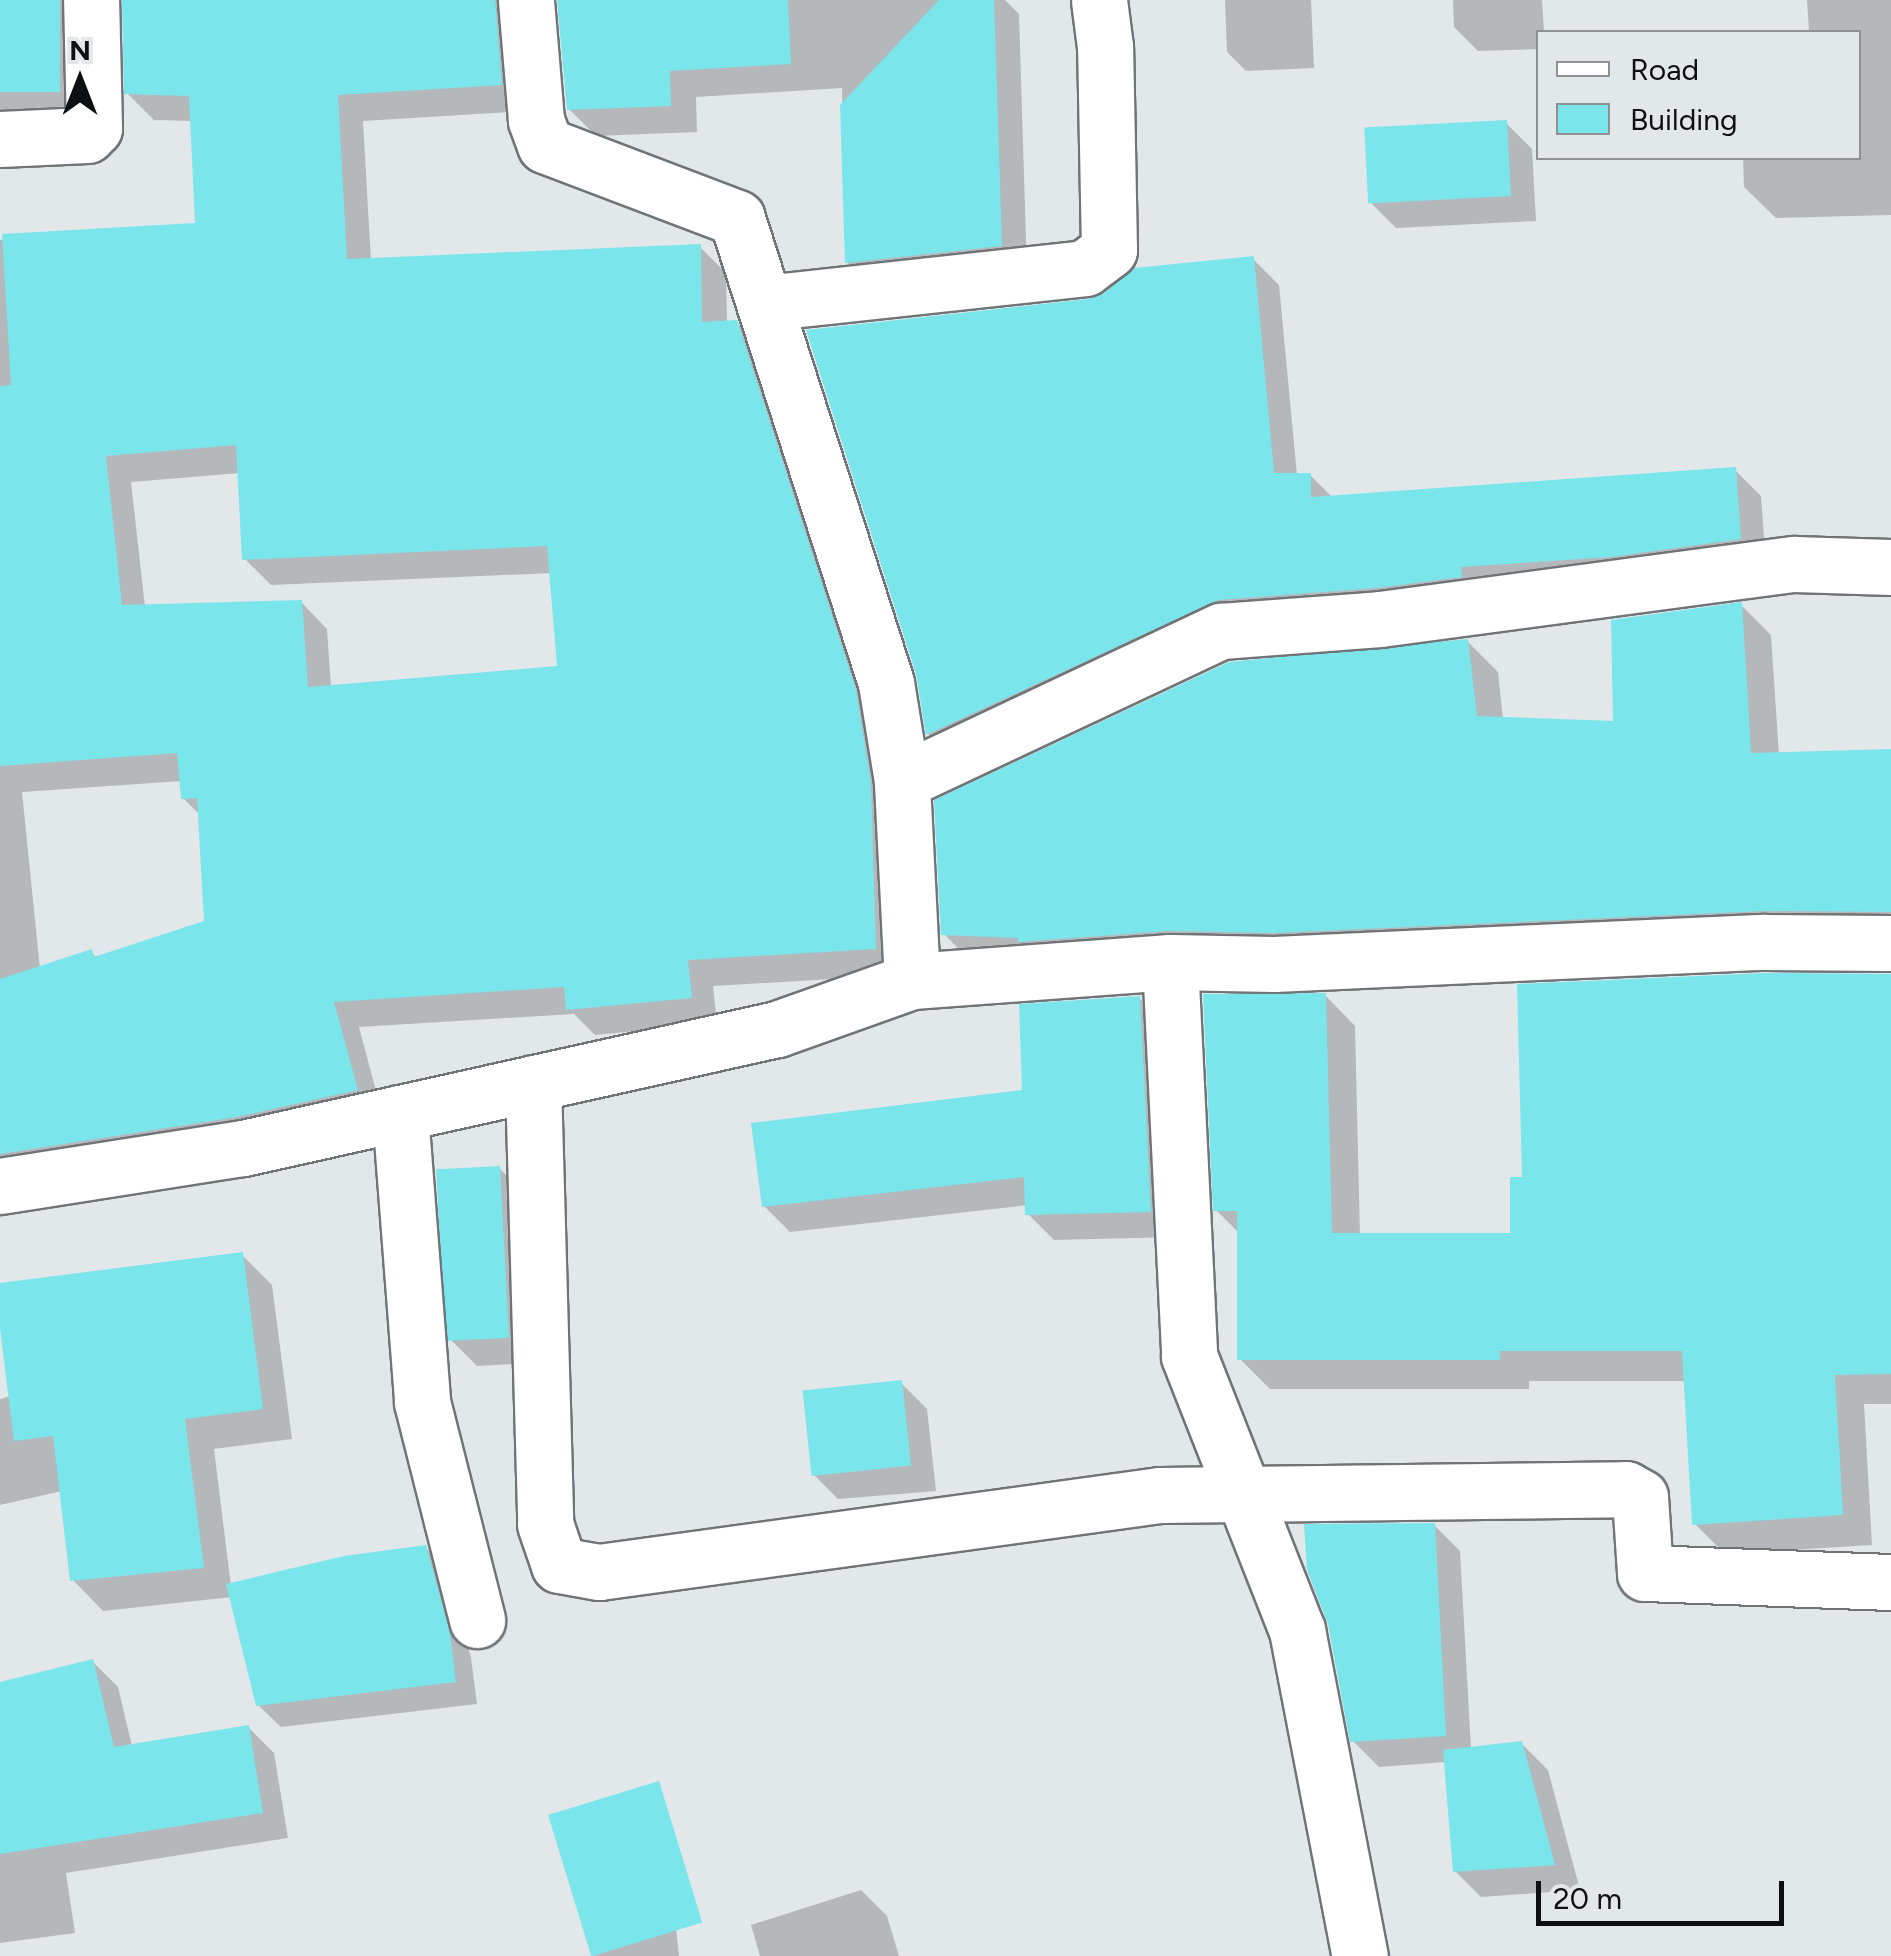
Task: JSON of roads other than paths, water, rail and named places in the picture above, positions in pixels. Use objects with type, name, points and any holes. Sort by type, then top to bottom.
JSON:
[{"type":"street","points":[[0,139],[87,135],[94,128],[91,0]]},
{"type":"street","points":[[526,0],[536,120],[544,145],[738,218],[815,449],[886,684],[902,781],[912,981]]},
{"type":"street","points":[[764,303],[1085,268],[1109,250],[1105,47],[1099,0]]},
{"type":"street","points":[[902,781],[1220,631],[1380,619],[1794,564],[1891,567]]},
{"type":"street","points":[[0,1186],[243,1148],[777,1029],[912,981],[1170,962],[1274,964],[1765,942],[1891,943]]},
{"type":"street","points":[[1170,962],[1189,1356],[1297,1630],[1360,1956]]},
{"type":"street","points":[[533,1083],[544,1524],[558,1565],[599,1572],[1160,1495],[1626,1489],[1640,1498],[1646,1573],[1891,1582]]},
{"type":"street","points":[[400,1113],[422,1402],[478,1620]]}]
